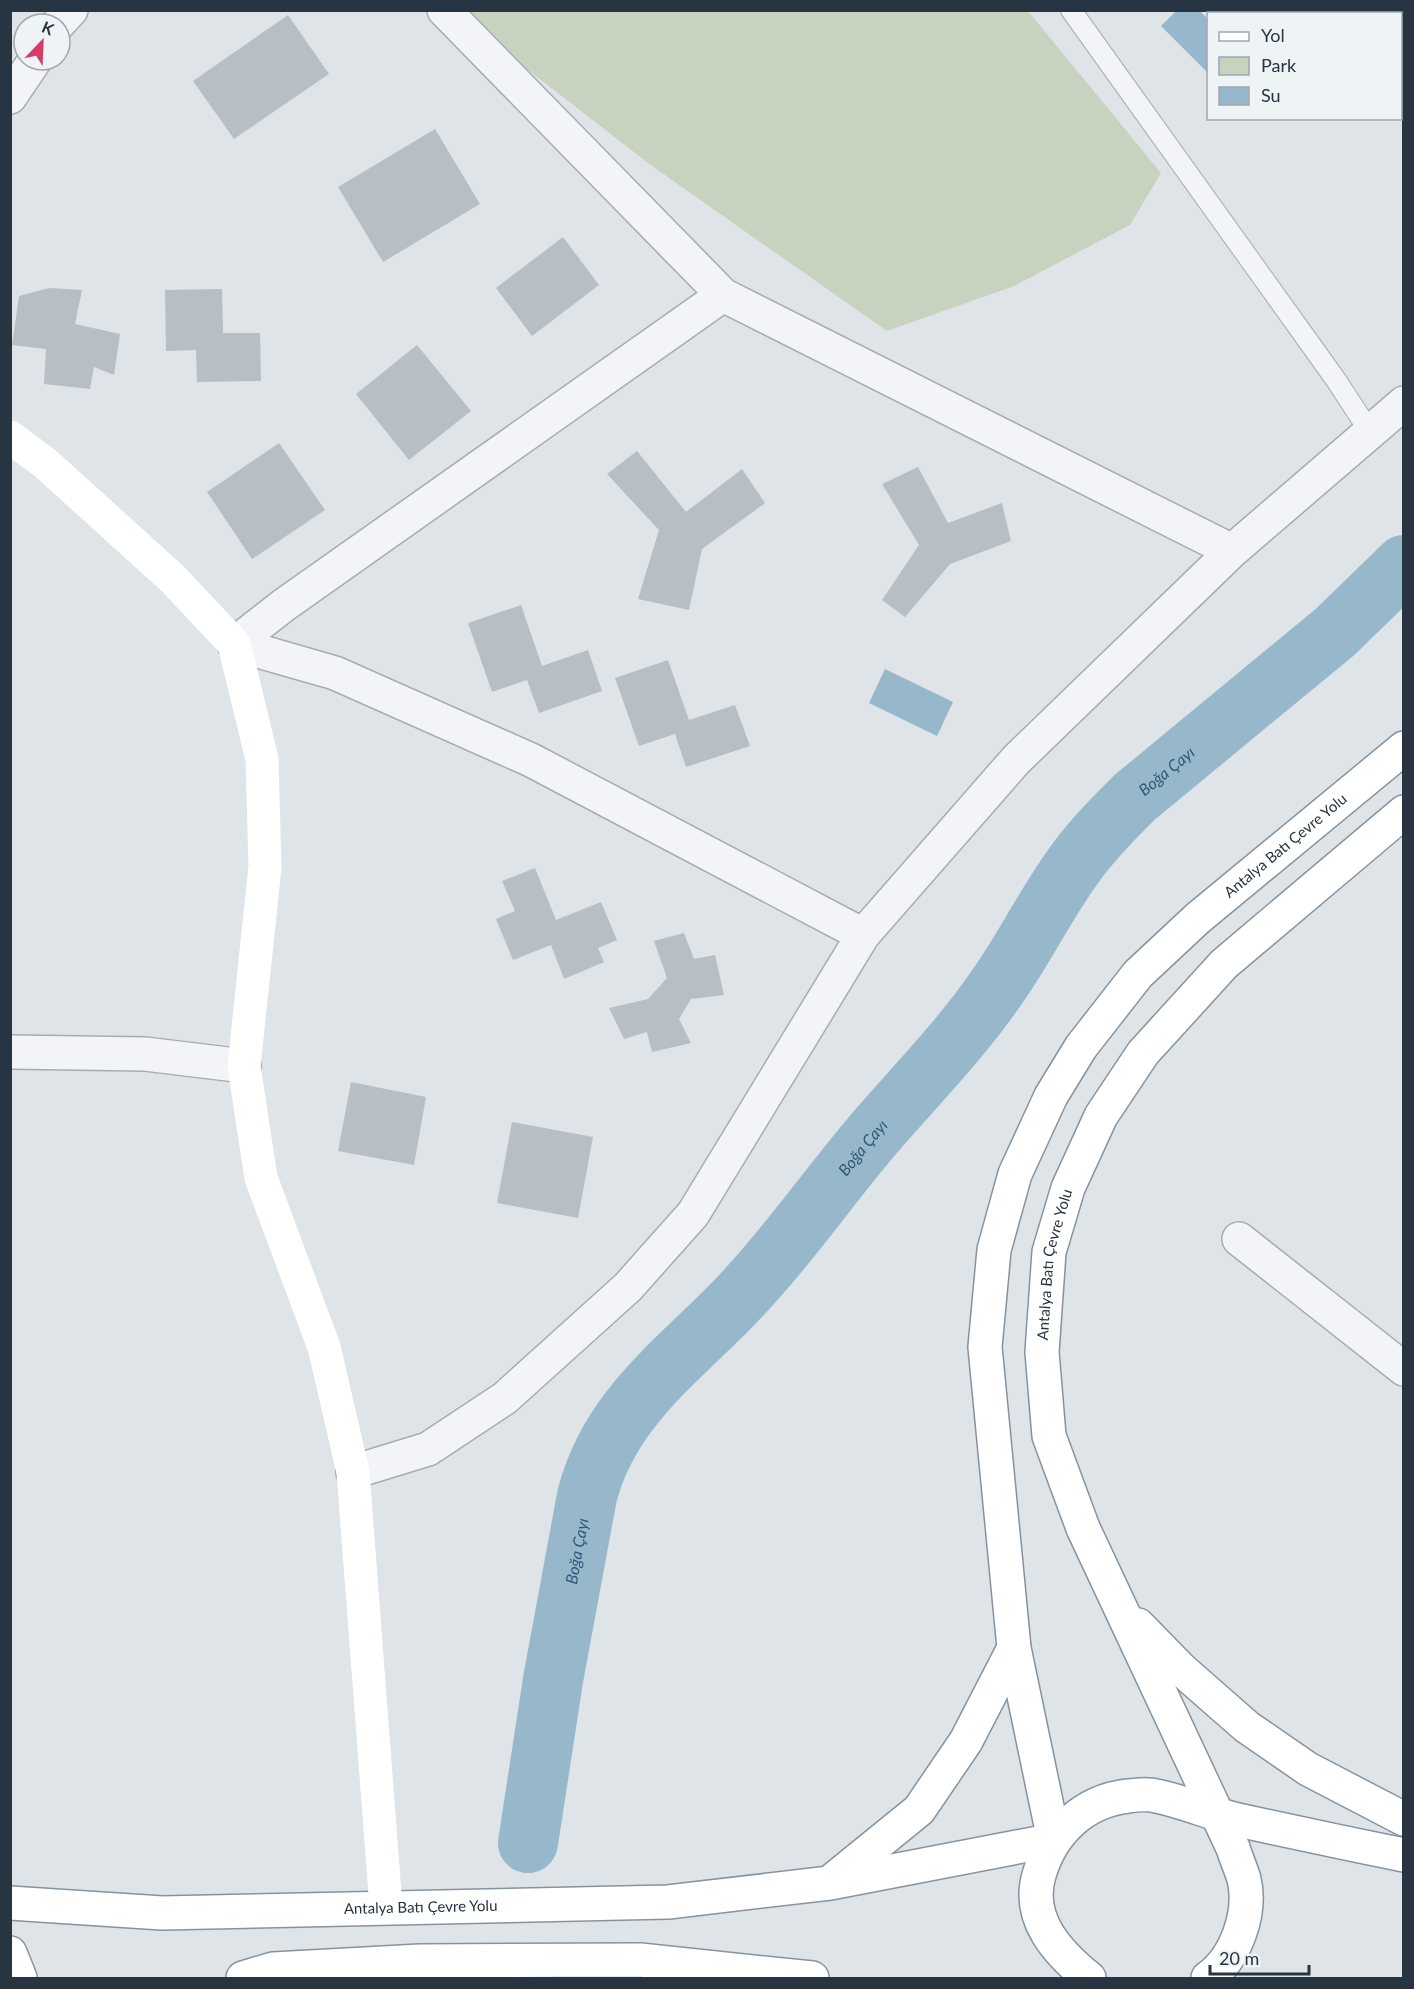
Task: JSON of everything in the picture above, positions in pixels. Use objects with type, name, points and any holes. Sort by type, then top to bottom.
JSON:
[{"type":"main road","points":[[10,437],[45,462],[173,579],[234,644],[262,759],[265,867],[244,1066],[261,1178],[324,1347],[352,1472],[386,1907]]},
{"type":"main road","name":"Antalya Batı Çevre Yolu","points":[[10,1904],[162,1913],[668,1902],[830,1882],[1054,1840],[1014,1648],[985,1347],[994,1250],[1015,1174],[1051,1096],[1081,1047],[1138,974],[1198,918],[1404,748]]},
{"type":"main road","name":"Antalya Batı Çevre Yolu","points":[[1208,1978],[1216,1973],[1235,1945],[1245,1914],[1244,1880],[1233,1848],[1083,1528],[1049,1436],[1042,1352],[1049,1252],[1068,1188],[1101,1116],[1143,1053],[1224,964],[1404,812]]},
{"type":"main road","points":[[1120,1606],[1182,1670],[1246,1727],[1308,1769],[1404,1819]]},
{"type":"main road","points":[[830,1882],[919,1810],[966,1741],[1014,1648]]},
{"type":"main road","points":[[1089,1978],[1070,1963],[1047,1935],[1036,1905],[1038,1880],[1044,1858],[1054,1840],[1077,1815],[1094,1805],[1112,1798],[1148,1794],[1217,1815],[1404,1855]]},
{"type":"main road","points":[[10,1953],[20,1978]]},
{"type":"main road","points":[[258,1974],[420,1961],[640,1960],[812,1978]]},
{"type":"street","points":[[444,10],[723,295],[1232,551]]},
{"type":"street","points":[[10,97],[27,72]]},
{"type":"street","points":[[234,644],[284,605],[723,295]]},
{"type":"street","points":[[352,1472],[428,1449],[505,1398],[628,1287],[693,1214],[863,935],[1016,760],[1232,551],[1404,403]]},
{"type":"street","points":[[234,644],[335,673],[531,760],[863,935]]},
{"type":"street","points":[[10,1052],[145,1054],[244,1066]]},
{"type":"street","points":[[1239,1239],[1404,1369]]},
{"type":"lane","points":[[1071,10],[1336,380],[1370,432]]},
{"type":"green space","points":[[467,11],[1028,11],[1161,173],[1130,225],[1014,286],[887,331],[652,166],[510,56]]},
{"type":"water","points":[[1176,11],[1200,11],[1207,18],[1207,72],[1161,26]]},
{"type":"water","points":[[885,669],[953,702],[937,736],[869,703]]},
{"type":"building","points":[[288,15],[329,74],[234,139],[193,81]]},
{"type":"building","points":[[435,129],[480,204],[383,262],[338,187]]},
{"type":"building","points":[[563,237],[599,285],[532,336],[496,288]]},
{"type":"building","points":[[49,288],[82,290],[75,324],[120,334],[114,375],[94,367],[90,389],[44,384],[46,349],[12,345],[19,296]]},
{"type":"building","points":[[222,289],[223,333],[260,333],[261,381],[197,382],[196,350],[166,351],[165,290]]},
{"type":"building","points":[[417,345],[471,411],[409,460],[356,394]]},
{"type":"building","points":[[279,443],[325,510],[252,559],[207,492]]},
{"type":"building","points":[[637,451],[686,512],[742,469],[765,503],[702,549],[689,610],[638,599],[659,530],[607,474]]},
{"type":"building","points":[[918,467],[948,523],[1002,503],[1011,541],[950,564],[905,617],[882,600],[919,545],[882,484]]},
{"type":"building","points":[[521,605],[542,666],[588,650],[602,691],[539,713],[527,680],[492,692],[468,623]]},
{"type":"building","points":[[668,660],[689,720],[735,705],[750,746],[686,767],[675,734],[639,746],[615,678]]},
{"type":"building","points":[[535,868],[556,920],[601,902],[617,940],[598,948],[604,962],[564,979],[551,945],[513,960],[496,919],[515,911],[502,881]]},
{"type":"building","points":[[684,933],[694,959],[715,955],[724,995],[691,999],[679,1019],[691,1043],[652,1052],[647,1032],[624,1039],[609,1008],[648,999],[667,978],[654,941]]},
{"type":"building","points":[[351,1082],[426,1097],[414,1165],[338,1151]]},
{"type":"building","points":[[512,1122],[593,1137],[578,1218],[497,1203]]},
{"type":"waterway","name":"Boğa Çayı","points":[[528,1843],[553,1680],[587,1496],[597,1467],[625,1416],[663,1372],[727,1310],[765,1269],[872,1136],[968,1026],[1008,971],[1066,876],[1104,828],[1135,797],[1335,632],[1404,565]]}]
